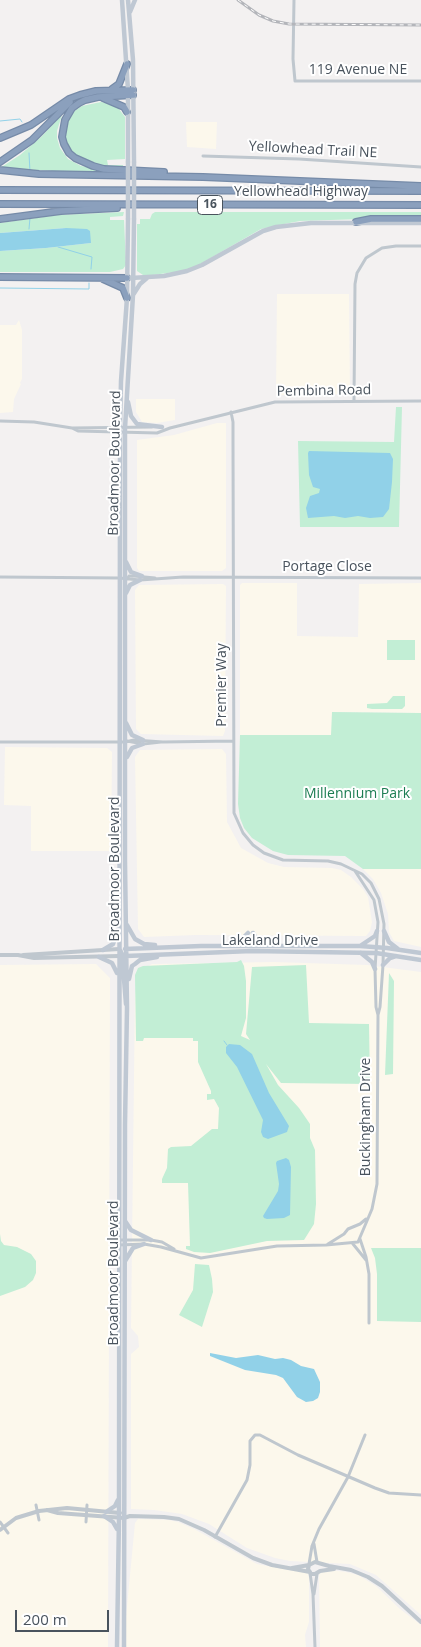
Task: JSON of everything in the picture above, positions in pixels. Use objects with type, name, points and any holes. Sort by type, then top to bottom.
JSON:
[{"type":"highway","points":[[109,91],[116,88],[119,84],[126,64]]},
{"type":"highway","points":[[0,138],[31,125],[69,99],[80,95],[90,92],[109,91],[130,93]]},
{"type":"highway","points":[[130,93],[85,100],[72,108],[64,120],[62,137],[69,153],[84,164],[104,169],[164,172],[203,177]]},
{"type":"highway","points":[[0,162],[32,140],[71,101],[80,95]]},
{"type":"highway","points":[[98,97],[118,104],[128,112]]},
{"type":"highway","points":[[0,170],[39,174],[203,177],[421,186]]},
{"type":"highway","name":"Yellowhead Highway","points":[[0,190],[421,191]]},
{"type":"highway","name":"Yellowhead Highway","points":[[0,204],[421,205]]},
{"type":"highway","points":[[0,219],[33,214],[139,205]]},
{"type":"highway","points":[[356,222],[421,219]]},
{"type":"highway","points":[[0,277],[131,278]]},
{"type":"highway","points":[[99,278],[123,288],[130,297]]},
{"type":"main road","points":[[122,0],[130,93]]},
{"type":"main road","points":[[128,0],[130,18]]},
{"type":"main road","points":[[130,93],[130,18],[131,8],[135,0]]},
{"type":"main road","name":"Broadmoor Boulevard","points":[[130,93],[128,112],[128,219],[131,278]]},
{"type":"main road","name":"Broadmoor Boulevard","points":[[124,1647],[123,1515],[127,985],[123,956],[119,949],[119,578],[123,430],[127,390],[134,219],[134,162],[130,93]]},
{"type":"main road","points":[[131,278],[148,278],[187,271],[202,265],[263,231],[276,227],[300,223],[421,223]]},
{"type":"main road","points":[[130,297],[140,284],[148,278]]},
{"type":"main road","name":"Broadmoor Boulevard","points":[[117,1647],[118,1531],[123,1515],[119,1499],[119,980],[126,949],[127,924],[125,761],[126,579],[121,381],[130,297]]},
{"type":"main road","points":[[127,390],[131,416],[137,424],[162,427]]},
{"type":"main road","points":[[125,561],[131,572],[141,578],[130,585],[125,594]]},
{"type":"main road","points":[[125,721],[132,735],[143,742],[132,748],[125,761]]},
{"type":"main road","points":[[103,950],[113,944],[119,923]]},
{"type":"main road","points":[[127,924],[134,938],[141,943],[174,947]]},
{"type":"main road","points":[[360,946],[375,936],[377,931]]},
{"type":"main road","points":[[383,965],[398,952],[389,942],[384,931]]},
{"type":"main road","points":[[232,945],[250,933],[267,946]]},
{"type":"main road","name":"Lakeland Drive","points":[[119,949],[232,945],[360,946],[377,950]]},
{"type":"main road","name":"Lakeland Drive","points":[[123,956],[249,951],[360,953],[383,950],[421,953]]},
{"type":"main road","name":"Lakeland Drive","points":[[398,952],[421,960]]},
{"type":"main road","points":[[127,985],[132,966],[140,960],[188,953]]},
{"type":"main road","points":[[360,953],[372,962],[375,969]]},
{"type":"main road","points":[[123,956],[124,1000],[127,1008]]},
{"type":"main road","points":[[100,957],[114,964],[119,980]]},
{"type":"main road","points":[[125,1220],[131,1230],[151,1240]]},
{"type":"main road","points":[[125,1262],[133,1248],[144,1244]]},
{"type":"main road","points":[[118,1531],[105,1514],[119,1499]]},
{"type":"street","name":"119 Avenue NE","points":[[294,0],[293,59],[296,81],[421,81]]},
{"type":"street","name":"Yellowhead Trail NE","points":[[203,156],[421,167]]},
{"type":"street","points":[[354,401],[355,284],[357,273],[366,258],[382,248],[421,246]]},
{"type":"street","name":"Pembina Road","points":[[123,430],[157,432],[280,401],[421,401]]},
{"type":"street","name":"Premier Way","points":[[231,412],[233,429],[234,813],[240,829],[253,845],[264,853],[277,858],[328,861],[341,864],[362,874],[371,883],[383,913],[383,950]]},
{"type":"street","points":[[0,421],[34,422],[72,428],[123,430]]},
{"type":"street","name":"Pembina Road","points":[[123,430],[170,428]]},
{"type":"street","name":"Portage Close","points":[[126,579],[129,576],[141,578],[421,578]]},
{"type":"street","points":[[0,577],[126,579]]},
{"type":"street","points":[[0,742],[233,741]]},
{"type":"street","points":[[354,870],[374,900],[377,914],[377,950]]},
{"type":"street","points":[[0,955],[119,949]]},
{"type":"street","name":"Buckingham Drive","points":[[377,950],[375,969],[378,1015]]},
{"type":"street","name":"Buckingham Drive","points":[[360,1236],[376,1195],[377,1184],[378,1015],[383,950]]},
{"type":"street","points":[[20,955],[34,958],[123,956]]},
{"type":"street","points":[[326,1245],[367,1218]]},
{"type":"street","points":[[354,1227],[359,1230],[369,1274],[369,1323]]},
{"type":"street","points":[[344,1234],[366,1261]]},
{"type":"street","points":[[125,1242],[161,1247],[195,1257],[210,1258],[258,1248],[357,1242],[360,1236]]},
{"type":"street","points":[[119,1242],[151,1240],[162,1242],[179,1252]]},
{"type":"street","points":[[215,1537],[247,1480],[250,1465],[250,1441],[255,1434],[298,1455],[389,1493],[421,1496]]},
{"type":"street","points":[[315,1647],[314,1594],[308,1569],[309,1564],[319,1530],[348,1477],[365,1436]]},
{"type":"street","points":[[36,1505],[38,1520]]},
{"type":"street","points":[[2,1528],[16,1518],[37,1511],[47,1510],[58,1513],[87,1510],[105,1514],[164,1517],[179,1519],[264,1563],[310,1573],[339,1568]]},
{"type":"street","points":[[86,1522],[87,1510]]},
{"type":"street","points":[[0,1522],[2,1528],[8,1533]]},
{"type":"street","points":[[314,1544],[318,1563],[314,1594]]},
{"type":"street","points":[[290,1568],[318,1563],[361,1574],[373,1580],[421,1622]]},
{"type":"shaded area","points":[[186,122],[217,122],[216,149],[187,147]]},
{"type":"shaded area","points":[[277,294],[349,294],[350,394],[276,395]]},
{"type":"shaded area","points":[[19,320],[22,330],[21,384],[14,399],[13,412],[0,413],[0,325],[16,325]]},
{"type":"shaded area","points":[[136,399],[175,399],[175,420],[157,423],[142,422],[136,412]]},
{"type":"shaded area","points":[[217,423],[226,423],[226,568],[222,571],[139,571],[137,568],[137,440],[174,435]]},
{"type":"shaded area","points":[[242,583],[297,583],[297,636],[358,637],[359,584],[421,583],[421,713],[332,712],[332,735],[240,735],[240,585]]},
{"type":"shaded area","points":[[223,584],[226,586],[225,731],[223,736],[141,734],[136,729],[135,590],[139,585]]},
{"type":"shaded area","points":[[5,747],[107,748],[112,752],[111,851],[31,851],[31,806],[4,805]]},
{"type":"shaded area","points":[[222,749],[226,754],[227,822],[241,848],[268,863],[284,867],[332,868],[341,870],[351,877],[368,897],[372,922],[370,931],[366,936],[196,935],[144,937],[138,929],[135,757],[140,750]]},
{"type":"shaded area","points":[[363,869],[421,869],[421,947],[394,941],[389,932],[388,914],[381,893],[373,879]]},
{"type":"shaded area","points":[[274,962],[367,965],[421,972],[421,1615],[376,1575],[350,1564],[290,1561],[275,1558],[247,1548],[209,1524],[182,1514],[131,1509],[131,1354],[139,1347],[138,1336],[131,1328],[135,994],[143,969],[152,964]]},
{"type":"shaded area","points":[[96,964],[110,978],[108,1647],[0,1647],[0,965]]},
{"type":"shaded area","points":[[138,1519],[178,1522],[257,1564],[288,1570],[307,1571],[309,1578],[309,1622],[305,1635],[306,1647],[126,1647],[126,1617],[135,1523]]},
{"type":"shaded area","points":[[330,1570],[358,1575],[376,1586],[400,1609],[421,1625],[421,1647],[320,1647],[319,1575]]},
{"type":"green space","points":[[101,102],[116,105],[125,117],[125,159],[107,160],[108,165],[123,165],[123,168],[85,162],[71,153],[64,137],[66,122],[73,112],[82,106]]},
{"type":"green space","points":[[62,115],[57,138],[60,148],[68,159],[81,166],[107,171],[0,168],[20,155]]},
{"type":"green space","points":[[124,212],[123,216],[110,217],[110,220],[124,220],[126,265],[123,269],[110,272],[0,272],[0,251],[91,243],[66,228],[0,233],[0,223],[58,215]]},
{"type":"green space","points":[[155,212],[421,212],[421,217],[300,221],[279,225],[261,229],[195,267],[182,271],[143,275],[137,271],[137,224],[140,224],[140,219],[150,219]]},
{"type":"green space","points":[[396,407],[402,407],[399,527],[300,527],[298,441],[394,442]]},
{"type":"green space","points":[[387,640],[415,640],[415,660],[387,660]]},
{"type":"green space","points":[[393,696],[405,696],[405,706],[402,709],[367,708],[367,704],[387,703]]},
{"type":"green space","name":"Millennium Park","points":[[332,712],[421,713],[421,869],[363,869],[345,856],[288,855],[273,851],[252,838],[244,828],[238,804],[240,735],[331,735]]},
{"type":"green space","points":[[241,960],[244,966],[246,981],[246,1018],[241,1036],[250,1040],[246,1034],[252,967],[306,965],[309,1023],[369,1024],[370,1084],[281,1083],[266,1064],[278,1085],[299,1108],[310,1124],[310,1138],[315,1150],[316,1204],[314,1224],[304,1240],[267,1241],[210,1253],[194,1252],[186,1249],[186,1246],[190,1246],[188,1183],[162,1183],[162,1179],[167,1168],[168,1149],[171,1147],[191,1146],[212,1129],[218,1129],[219,1108],[214,1099],[207,1100],[207,1094],[211,1094],[211,1091],[198,1062],[198,1041],[193,1041],[193,1038],[144,1038],[143,1041],[136,1041],[135,975],[138,968],[143,966],[237,962]]},
{"type":"green space","points":[[389,973],[394,981],[393,1074],[385,1075]]},
{"type":"green space","points":[[0,1234],[4,1245],[17,1247],[31,1254],[36,1261],[36,1273],[33,1280],[25,1287],[0,1296]]},
{"type":"green space","points":[[371,1248],[421,1248],[421,1322],[377,1321],[377,1274],[375,1258]]},
{"type":"green space","points":[[195,1264],[209,1265],[212,1279],[213,1292],[202,1327],[179,1315],[193,1290]]},
{"type":"water","points":[[66,228],[87,229],[90,231],[91,243],[0,251],[0,233]]},
{"type":"water","points":[[309,451],[390,453],[393,459],[392,482],[389,509],[383,517],[370,518],[358,516],[345,518],[334,516],[308,518],[306,508],[310,496],[319,493],[320,489],[313,487],[309,475]]},
{"type":"water","points":[[229,1044],[240,1045],[252,1054],[269,1093],[289,1126],[287,1132],[268,1139],[263,1137],[261,1132],[263,1120],[237,1067],[226,1053],[226,1047]]},
{"type":"water","points":[[286,1158],[289,1160],[291,1167],[290,1215],[284,1218],[264,1218],[263,1216],[278,1191],[276,1163]]},
{"type":"water","points":[[210,1353],[236,1358],[258,1355],[275,1359],[283,1358],[301,1366],[314,1369],[320,1382],[318,1398],[306,1402],[297,1397],[283,1378],[245,1370],[210,1356]]},
{"type":"waterway","points":[[0,121],[20,119],[22,122]]},
{"type":"waterway","points":[[29,153],[30,172]]},
{"type":"waterway","points":[[29,229],[30,218]]},
{"type":"waterway","points":[[58,247],[92,257],[91,269]]},
{"type":"waterway","points":[[0,288],[89,289],[89,283]]},
{"type":"waterway","points":[[224,1041],[227,1045]]},
{"type":"railway","points":[[238,0],[259,15],[273,21],[289,24],[421,25]]}]
